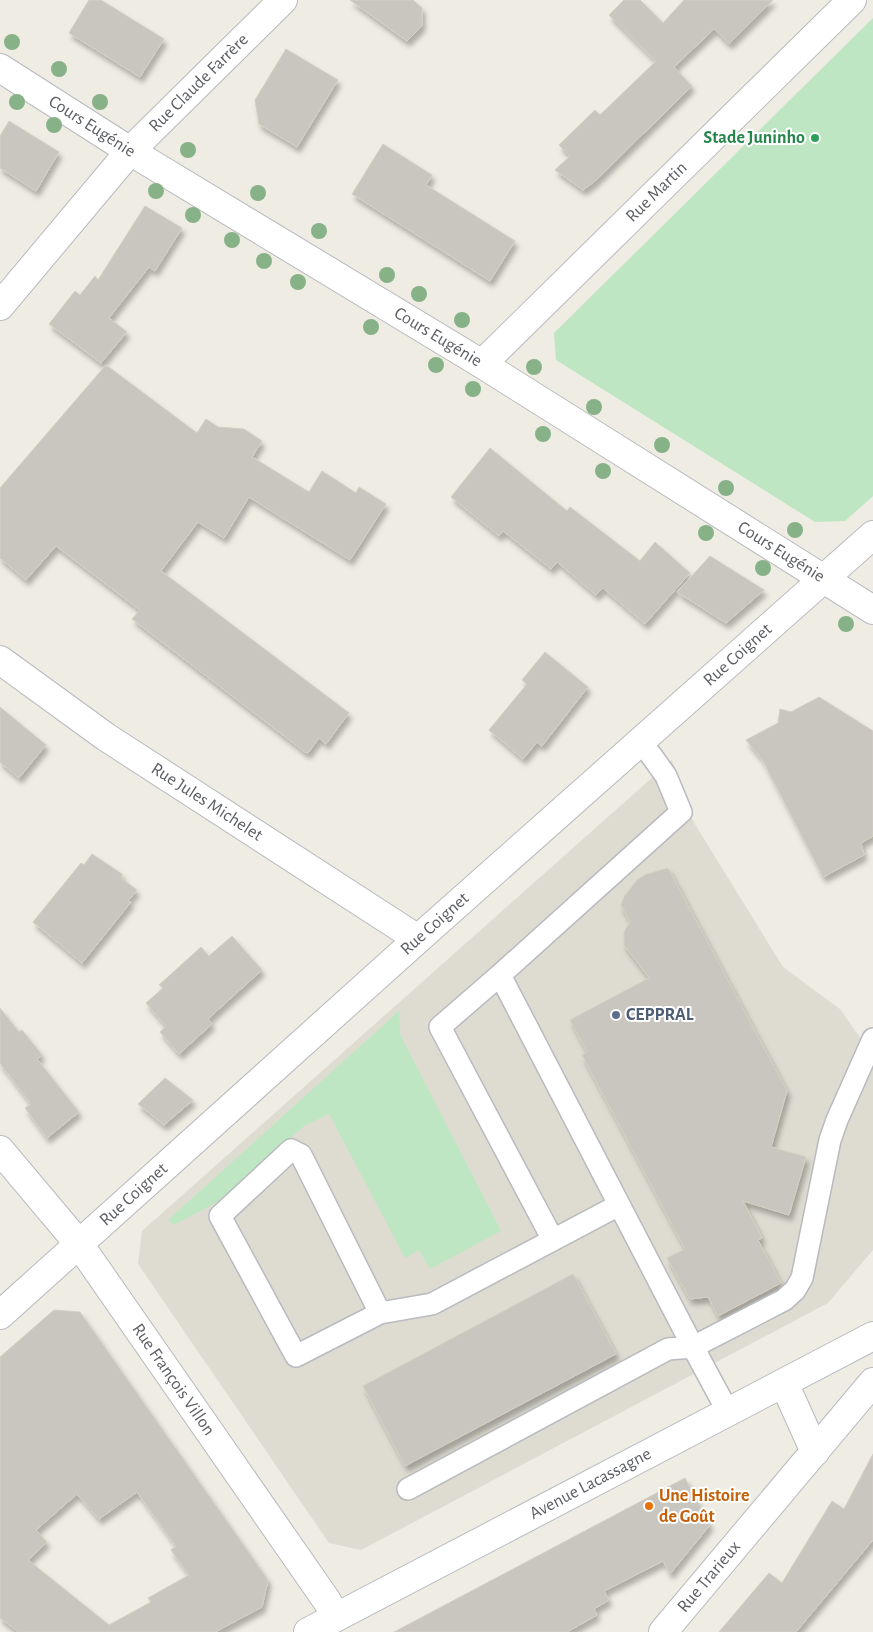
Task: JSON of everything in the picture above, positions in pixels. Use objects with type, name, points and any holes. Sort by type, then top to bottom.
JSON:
[{"type":"street","name":"Rue Claude Farrère","points":[[0,306],[130,151],[282,0]]},
{"type":"street","name":"Rue Martin","points":[[482,364],[852,0]]},
{"type":"street","name":"Cours Eugénie","points":[[0,68],[130,151],[482,364],[873,610]]},
{"type":"street","name":"Rue Coignet","points":[[0,1315],[418,938],[873,535]]},
{"type":"street","name":"Rue Jules Michelet","points":[[0,660],[106,737],[418,938]]},
{"type":"street","name":"Rue François Villon","points":[[0,1150],[79,1244],[327,1601],[336,1617]]},
{"type":"street","name":"Avenue Lacassagne","points":[[308,1632],[873,1336]]},
{"type":"street","name":"Rue Trarieux","points":[[663,1632],[873,1382]]},
{"type":"street","points":[[784,1383],[815,1452]]},
{"type":"lane","points":[[553,1240],[440,1027],[681,812],[666,776],[641,741]]},
{"type":"lane","points":[[500,975],[728,1412]]},
{"type":"lane","points":[[408,1489],[668,1349],[693,1347],[784,1300],[795,1290],[802,1278],[830,1140],[873,1039]]},
{"type":"lane","points":[[380,1313],[300,1155],[291,1150],[220,1216],[296,1356],[380,1313],[432,1304],[619,1205]]},
{"type":"shaded area","points":[[672,760],[693,821],[783,967],[840,1009],[873,1056],[873,1250],[828,1303],[361,1550],[329,1543],[138,1264],[142,1231]]},
{"type":"green space","name":"Stade Juninho","points":[[873,18],[873,496],[845,521],[815,522],[556,360],[554,333]]},
{"type":"green space","points":[[399,1011],[400,1034],[501,1231],[430,1269],[419,1250],[405,1258],[329,1114],[304,1126],[219,1201],[174,1225],[168,1220]]},
{"type":"building","points":[[89,0],[101,0],[164,39],[140,77],[69,33]]},
{"type":"building","points":[[350,0],[413,0],[422,8],[422,26],[407,41]]},
{"type":"building","points":[[624,0],[640,0],[663,23],[684,0],[773,0],[729,44],[714,29],[674,67],[692,86],[595,181],[583,190],[555,170],[570,156],[559,145],[595,110],[600,115],[656,61],[609,15]]},
{"type":"building","points":[[286,49],[338,80],[297,147],[259,124],[255,100]]},
{"type":"building","points":[[9,121],[59,152],[36,191],[0,168],[0,136]]},
{"type":"building","points":[[383,144],[432,175],[426,185],[515,241],[490,281],[352,194]]},
{"type":"building","points":[[145,206],[182,228],[155,271],[149,267],[109,318],[127,332],[101,363],[49,324],[75,291],[80,295],[95,276],[98,280]]},
{"type":"building","points":[[106,365],[197,433],[206,419],[218,427],[244,429],[262,441],[252,457],[309,492],[322,471],[356,493],[359,487],[386,504],[350,560],[249,497],[224,538],[198,522],[161,571],[349,713],[326,744],[319,738],[308,753],[305,752],[132,619],[140,610],[56,546],[26,580],[0,558],[0,488]]},
{"type":"building","points":[[490,448],[567,511],[570,507],[640,561],[655,542],[690,573],[645,624],[603,588],[596,595],[557,562],[551,569],[503,531],[499,536],[451,497]]},
{"type":"building","points":[[710,556],[764,590],[726,623],[677,592]]},
{"type":"building","points":[[545,652],[588,687],[542,746],[537,742],[523,759],[489,730],[527,684],[522,680]]},
{"type":"building","points":[[819,697],[873,731],[873,836],[861,843],[864,855],[823,877],[762,759],[746,740],[778,723],[780,709],[791,712]]},
{"type":"building","points":[[0,707],[46,745],[19,778],[0,762]]},
{"type":"building","points":[[92,854],[122,874],[122,879],[137,890],[128,901],[131,902],[82,963],[33,922],[81,863],[84,865]]},
{"type":"building","points":[[668,868],[787,1091],[771,1147],[806,1157],[789,1215],[743,1201],[762,1238],[758,1240],[781,1283],[718,1316],[708,1297],[690,1299],[667,1258],[685,1249],[582,1055],[587,1052],[570,1020],[649,978],[624,945],[624,932],[630,922],[621,905],[624,897],[637,880],[647,874]]},
{"type":"building","points":[[232,936],[262,970],[208,1019],[212,1024],[179,1054],[160,1032],[166,1026],[146,1003],[163,988],[159,985],[201,947],[209,956]]},
{"type":"building","points":[[0,1008],[19,1032],[22,1030],[42,1055],[37,1059],[79,1112],[47,1138],[25,1108],[31,1104],[0,1063]]},
{"type":"building","points":[[165,1078],[193,1100],[164,1125],[138,1104]]},
{"type":"building","points":[[573,1274],[616,1354],[405,1466],[363,1386]]},
{"type":"building","points":[[54,1310],[80,1312],[268,1580],[262,1607],[215,1632],[19,1632],[0,1618],[0,1357]],"holes":[[[137,1492],[176,1546],[171,1550],[189,1575],[148,1598],[151,1602],[109,1625],[28,1560],[47,1542],[36,1530],[77,1494],[99,1519]]]},
{"type":"building","points":[[873,1454],[873,1540],[796,1632],[719,1632],[769,1573],[782,1583],[832,1501],[844,1509]]},
{"type":"building","points":[[685,1478],[710,1525],[670,1574],[663,1561],[604,1591],[609,1600],[594,1609],[597,1615],[567,1632],[394,1632]]},
{"type":"place","name":"Stade Juninho","points":[[815,138]]},
{"type":"place","name":"CEPPRAL","points":[[616,1015]]},
{"type":"place","name":"Une Histoire de Goût","points":[[649,1506]]}]
